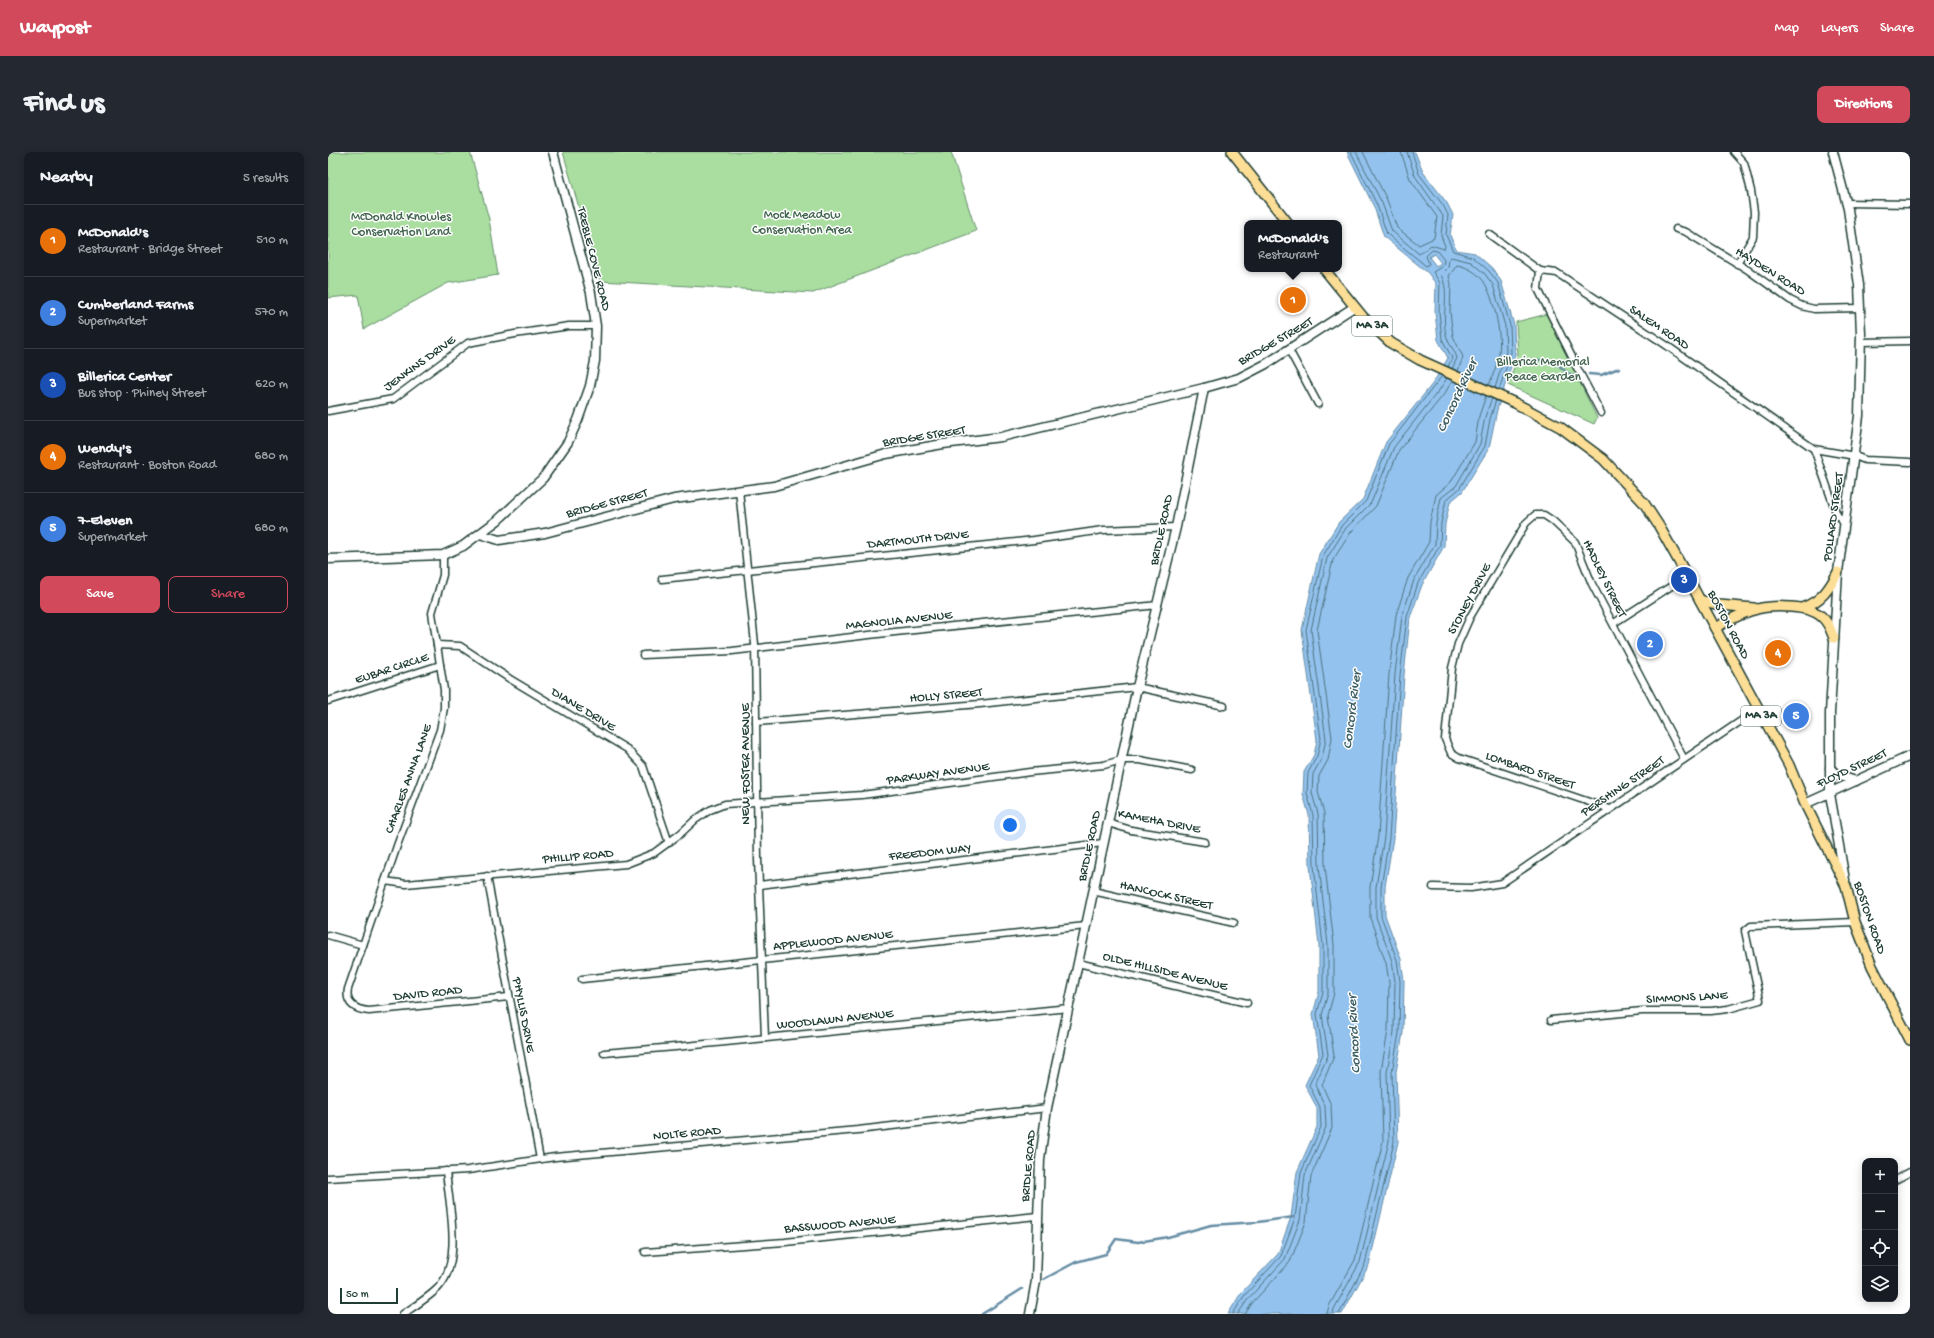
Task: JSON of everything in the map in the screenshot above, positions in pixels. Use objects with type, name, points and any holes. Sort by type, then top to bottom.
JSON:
[{"type":"main road","name":"TREBLE COVE ROAD","points":[[328,559],[443,555],[463,546],[498,520],[543,478],[568,442],[578,420],[590,386],[595,361],[596,326],[591,293],[553,152]]},
{"type":"main road","points":[[1232,152],[1286,220]]},
{"type":"main road","name":"POLLARD STREET","points":[[1833,152],[1846,204],[1859,285],[1861,342],[1861,391],[1855,456],[1838,572],[1830,713],[1830,794],[1846,886]]},
{"type":"main road","name":"BOSTON ROAD","points":[[1326,272],[1354,307],[1391,343],[1420,360],[1435,365],[1515,403],[1560,427],[1587,446],[1614,470],[1644,503],[1659,526],[1687,576],[1789,765],[1805,804],[1846,886],[1855,922],[1881,985],[1910,1040]]},
{"type":"main road","name":"BRIDGE STREET","points":[[480,534],[499,540],[545,533],[674,499],[774,486],[886,454],[943,444],[1001,438],[1204,388],[1238,378],[1266,364],[1354,307]]},
{"type":"main road","name":"BRIDLE ROAD","points":[[1030,1314],[1036,1280],[1040,1159],[1047,1108],[1137,687],[1176,527],[1204,388]]},
{"type":"main road","points":[[1800,608],[1813,604],[1824,596],[1838,572]]},
{"type":"main road","points":[[1700,600],[1719,606],[1758,609],[1800,608],[1812,610],[1824,618],[1834,638]]},
{"type":"main road","points":[[1715,628],[1758,609]]},
{"type":"main road","name":"FLOYD STREET","points":[[1805,804],[1830,794],[1910,756]]},
{"type":"main road","points":[[1830,768],[1838,775],[1856,781]]},
{"type":"street","points":[[1734,152],[1744,163],[1754,212],[1753,237],[1737,264]]},
{"type":"street","points":[[1846,204],[1910,204]]},
{"type":"street","name":"HAYDEN ROAD","points":[[1676,229],[1686,232],[1790,300],[1802,306],[1814,309],[1860,308]]},
{"type":"street","name":"SALEM ROAD","points":[[1489,234],[1540,271],[1557,273],[1666,345],[1814,449],[1855,456],[1865,460],[1910,462]]},
{"type":"street","points":[[1540,271],[1538,289],[1601,414]]},
{"type":"street","name":"JENKINS DRIVE","points":[[328,411],[393,399],[468,343],[569,326],[596,326]]},
{"type":"street","points":[[1861,342],[1910,341]]},
{"type":"street","points":[[1289,350],[1318,404]]},
{"type":"street","points":[[1814,449],[1837,515],[1844,523]]},
{"type":"street","name":"NEW FOSTER AVENUE","points":[[739,490],[755,647],[759,885],[765,1038]]},
{"type":"street","name":"STONEY DRIVE","points":[[1448,747],[1445,739],[1445,729],[1452,668],[1462,632],[1526,523],[1535,515],[1544,515],[1552,521]]},
{"type":"street","name":"HADLEY STREET","points":[[1552,521],[1565,530],[1575,542],[1592,584],[1614,623],[1684,759]]},
{"type":"street","name":"DARTMOUTH DRIVE","points":[[662,579],[1034,540],[1103,530],[1176,527]]},
{"type":"street","name":"CHARLES ANNA LANE","points":[[351,1004],[347,992],[385,881],[440,730],[444,708],[444,690],[432,613],[442,575],[443,555]]},
{"type":"street","points":[[1614,623],[1687,576]]},
{"type":"street","name":"MAGNOLIA AVENUE","points":[[643,655],[732,651],[755,647],[1158,605]]},
{"type":"street","name":"DIANE DRIVE","points":[[437,645],[460,646],[510,679],[627,748],[643,766],[668,843]]},
{"type":"street","name":"EUBAR CIRCLE","points":[[328,701],[440,665]]},
{"type":"street","name":"HOLLY STREET","points":[[756,722],[965,705],[1137,687],[1224,706]]},
{"type":"street","name":"PERSHING STREET","points":[[1433,887],[1472,888],[1502,883],[1758,710]]},
{"type":"street","name":"LOMBARD STREET","points":[[1448,747],[1451,753],[1459,758],[1610,809]]},
{"type":"street","name":"PARKWAY AVENUE","points":[[757,801],[862,795],[1030,772],[1104,765],[1122,760],[1140,760],[1192,770]]},
{"type":"street","name":"PHILLIP ROAD","points":[[385,881],[404,884],[626,864],[654,853],[710,810],[725,804],[757,801]]},
{"type":"street","name":"KAMEHA DRIVE","points":[[1108,823],[1132,830],[1205,842]]},
{"type":"street","name":"FREEDOM WAY","points":[[759,885],[1103,843]]},
{"type":"street","name":"PHYLLIS DRIVE","points":[[486,876],[540,1159]]},
{"type":"street","name":"HANCOCK STREET","points":[[1093,891],[1234,923]]},
{"type":"street","name":"SIMMONS LANE","points":[[1551,1020],[1642,1011],[1728,1009],[1760,1000],[1745,931],[1747,928],[1751,926],[1855,922]]},
{"type":"street","name":"APPLEWOOD AVENUE","points":[[582,979],[666,972],[762,960],[1086,926]]},
{"type":"street","points":[[328,935],[364,946]]},
{"type":"street","name":"OLDE HILLSIDE AVENUE","points":[[1078,963],[1247,1003]]},
{"type":"street","name":"DAVID ROAD","points":[[351,1004],[359,1010],[369,1011],[508,997]]},
{"type":"street","name":"WOODLAWN AVENUE","points":[[604,1053],[1069,1008]]},
{"type":"street","name":"NOLTE ROAD","points":[[328,1178],[488,1168],[540,1159],[858,1130],[1047,1108]]},
{"type":"street","points":[[403,1314],[438,1287],[451,1264],[452,1233],[446,1171]]},
{"type":"street","points":[[1898,1178],[1910,1172]]},
{"type":"street","name":"BASSWOOD AVENUE","points":[[645,1252],[792,1241],[1037,1216]]},
{"type":"green space","name":"McDonald Knowles Conservation Land","points":[[328,152],[470,152],[489,219],[498,275],[448,283],[364,329],[358,295],[328,298]]},
{"type":"green space","name":"Mock Meadow Conservation Area","points":[[563,152],[951,152],[976,231],[813,293],[600,281]]},
{"type":"green space","name":"Billerica Memorial Peace Garden","points":[[1547,314],[1597,418],[1594,424],[1508,385],[1518,355],[1516,322]]},
{"type":"water","name":"Concord River","points":[[1347,152],[1415,152],[1423,172],[1447,203],[1453,215],[1450,235],[1456,250],[1475,253],[1492,268],[1501,281],[1514,325],[1515,354],[1497,410],[1489,448],[1462,492],[1450,502],[1445,524],[1444,546],[1422,585],[1410,618],[1404,675],[1393,838],[1385,887],[1385,915],[1401,959],[1404,981],[1403,1033],[1396,1072],[1398,1142],[1369,1265],[1342,1314],[1228,1314],[1241,1293],[1278,1254],[1291,1217],[1297,1172],[1317,1127],[1317,1108],[1305,1085],[1319,1055],[1313,1014],[1319,992],[1319,945],[1310,866],[1309,815],[1303,794],[1304,772],[1314,755],[1317,740],[1302,630],[1319,554],[1339,522],[1363,499],[1386,442],[1433,383],[1448,358],[1438,340],[1435,312],[1436,284],[1428,273],[1384,237],[1374,207]],"holes":[[[1434,254],[1441,263],[1436,266],[1429,257]]]},
{"type":"waterway","points":[[1509,361],[1519,363],[1540,360],[1550,361],[1557,364],[1568,374],[1576,377]]},
{"type":"waterway","points":[[1589,374],[1601,375],[1619,368]]},
{"type":"waterway","points":[[1044,1279],[1076,1262],[1106,1254],[1116,1239],[1138,1242],[1168,1237],[1211,1225],[1258,1222],[1294,1217]]},
{"type":"waterway","points":[[982,1314],[1022,1289]]},
{"type":"place","name":"McDonald's","points":[[1293,300]]},
{"type":"place","name":"Billerica Center","points":[[1684,580]]},
{"type":"place","name":"Cumberland Farms","points":[[1650,644]]},
{"type":"place","name":"Wendy's","points":[[1778,653]]},
{"type":"place","name":"7-Eleven","points":[[1796,716]]}]
